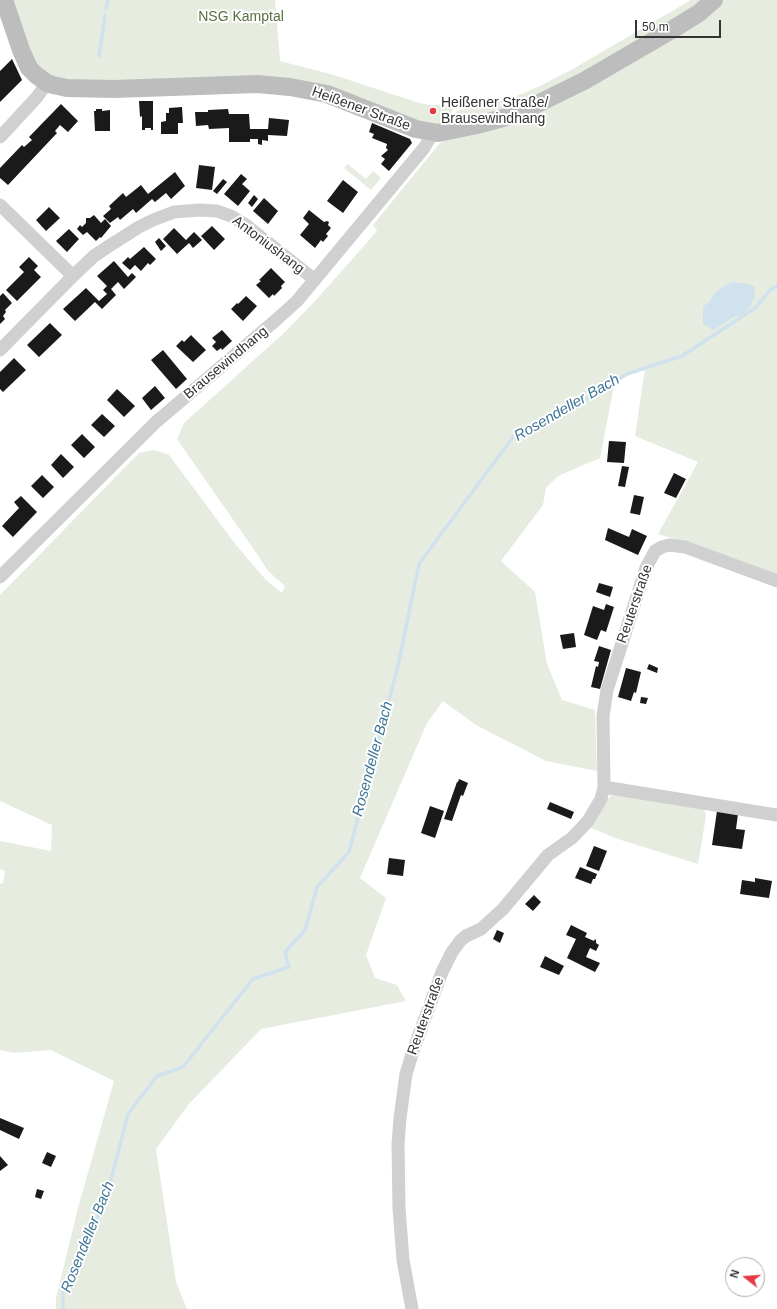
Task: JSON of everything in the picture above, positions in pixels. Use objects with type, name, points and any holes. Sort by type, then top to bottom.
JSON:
[{"type":"street","name":"Heißener Straße","points":[[4,0],[21,50],[29,68],[47,83],[67,88],[144,89],[257,84],[290,87],[327,94],[416,130],[433,133],[477,125],[503,118],[526,109],[584,81],[664,35],[699,13],[714,0]]},
{"type":"street","points":[[0,137],[37,97],[47,83]]},
{"type":"street","name":"Brausewindhang","points":[[0,577],[156,422],[297,301],[424,148],[433,133]]},
{"type":"street","points":[[0,204],[73,276]]},
{"type":"street","name":"Antoniushang","points":[[0,350],[94,256],[139,227],[174,212],[200,210],[217,211],[232,216],[246,225],[315,280]]},
{"type":"street","name":"Reuterstraße","points":[[412,1309],[402,1247],[399,1208],[398,1144],[402,1104],[406,1074],[420,1030],[442,972],[452,952],[460,941],[466,936],[481,929],[502,909],[548,855],[572,838],[588,820],[601,799],[604,787],[603,716],[607,690],[646,568],[655,551],[669,545],[685,547],[777,581]]},
{"type":"street","points":[[604,787],[777,815]]},
{"type":"green space","name":"NSG Kamptal","points":[[5,0],[275,0],[280,61],[334,75],[419,103],[429,105],[457,105],[441,124],[432,131],[328,93],[82,87],[37,75]]},
{"type":"green space","points":[[691,0],[702,0],[673,20],[566,83],[521,104],[449,125],[457,111],[517,96],[540,86],[571,70]]},
{"type":"green space","points":[[724,0],[777,0],[777,578],[688,543],[658,534],[698,462],[635,436],[645,369],[615,380],[600,458],[558,476],[546,488],[543,505],[501,561],[535,592],[547,664],[562,700],[595,710],[597,771],[546,761],[476,725],[443,701],[427,723],[360,878],[386,898],[366,955],[375,978],[397,985],[406,1001],[261,1029],[189,1104],[156,1149],[176,1282],[187,1309],[56,1309],[56,1298],[78,1208],[114,1081],[51,1050],[14,1053],[0,1050],[0,884],[3,883],[5,871],[0,869],[0,841],[51,851],[52,825],[0,801],[0,595],[139,453],[154,450],[169,455],[236,545],[266,580],[282,593],[285,586],[268,571],[177,439],[184,423],[285,332],[315,301],[377,231],[373,225],[439,144],[673,36]]},
{"type":"green space","points":[[348,164],[366,179],[373,171],[381,178],[371,190],[344,168]]},
{"type":"green space","points":[[612,795],[697,806],[705,811],[706,816],[698,864],[618,839],[591,828],[608,799]]},
{"type":"water","points":[[732,282],[749,284],[755,287],[754,298],[750,307],[744,313],[730,319],[714,330],[703,324],[703,307],[709,302],[715,293]]},
{"type":"building","points":[[12,59],[22,80],[0,102],[0,71]]},
{"type":"building","points":[[139,101],[153,101],[153,130],[151,130],[151,128],[145,128],[145,130],[142,130],[142,116],[140,117]]},
{"type":"building","points":[[61,104],[78,121],[68,132],[60,125],[55,131],[57,133],[8,185],[0,178],[0,168],[22,145],[24,147],[32,140],[29,137]]},
{"type":"building","points":[[182,107],[183,123],[178,123],[178,134],[161,134],[161,122],[166,121],[166,113],[169,113],[169,108]]},
{"type":"building","points":[[96,109],[102,109],[102,111],[110,110],[110,131],[95,131],[94,111],[96,111]]},
{"type":"building","points":[[228,109],[229,114],[249,114],[250,129],[268,129],[269,118],[289,120],[287,136],[268,135],[268,141],[262,140],[262,145],[258,144],[258,139],[250,139],[250,142],[229,142],[229,128],[209,129],[208,125],[196,126],[195,112]]},
{"type":"building","points":[[372,123],[410,139],[412,143],[389,171],[381,164],[385,159],[381,156],[388,150],[386,148],[387,144],[372,138],[374,134],[369,132]]},
{"type":"building","points":[[199,165],[215,167],[212,190],[196,188]]},
{"type":"building","points":[[175,172],[185,186],[171,199],[166,193],[155,202],[152,199],[136,213],[133,209],[120,220],[118,217],[110,223],[103,216],[111,209],[109,206],[123,193],[126,197],[141,185],[148,194]]},
{"type":"building","points":[[241,174],[247,179],[242,184],[250,191],[238,206],[224,194]]},
{"type":"building","points":[[223,179],[227,182],[217,194],[213,191]]},
{"type":"building","points":[[343,180],[358,192],[343,213],[327,201]]},
{"type":"building","points":[[254,195],[258,199],[252,207],[248,203]]},
{"type":"building","points":[[264,198],[278,211],[268,224],[253,211]]},
{"type":"building","points":[[49,207],[60,218],[46,231],[36,220]]},
{"type":"building","points":[[309,210],[324,222],[329,222],[328,225],[331,228],[326,234],[328,236],[323,242],[321,240],[315,248],[300,235],[309,224],[303,218]]},
{"type":"building","points":[[94,215],[101,223],[105,219],[111,226],[101,238],[100,237],[96,241],[87,232],[83,235],[77,229],[80,225],[82,227],[86,223],[86,218],[90,218]]},
{"type":"building","points":[[212,226],[225,239],[214,250],[201,236]]},
{"type":"building","points":[[174,228],[186,240],[194,232],[202,240],[193,248],[189,243],[177,254],[163,239]]},
{"type":"building","points":[[69,229],[79,239],[67,252],[56,241]]},
{"type":"building","points":[[159,238],[166,246],[161,251],[155,242]]},
{"type":"building","points":[[144,247],[156,259],[150,265],[148,263],[141,271],[135,265],[130,270],[122,263],[128,257],[130,259]]},
{"type":"building","points":[[29,257],[38,266],[34,270],[41,277],[17,301],[6,290],[24,272],[19,267]]},
{"type":"building","points":[[114,261],[128,277],[132,273],[136,277],[124,289],[118,282],[111,289],[116,295],[102,309],[95,302],[75,321],[63,309],[86,288],[99,301],[107,294],[103,290],[107,286],[97,276]]},
{"type":"building","points":[[271,268],[285,282],[281,286],[282,288],[274,296],[273,294],[269,298],[256,285]]},
{"type":"building","points":[[3,293],[12,303],[5,310],[6,312],[3,316],[5,319],[0,324],[0,296]]},
{"type":"building","points":[[246,296],[257,306],[243,321],[231,309]]},
{"type":"building","points":[[50,323],[62,335],[39,357],[27,345]]},
{"type":"building","points":[[222,330],[232,341],[222,350],[221,348],[217,351],[212,346],[216,342],[212,338]]},
{"type":"building","points":[[191,335],[206,350],[193,362],[176,346],[182,340],[184,342]]},
{"type":"building","points":[[163,350],[187,379],[176,389],[151,360]]},
{"type":"building","points":[[14,358],[26,370],[3,392],[0,389],[0,372]]},
{"type":"building","points":[[155,386],[165,398],[151,410],[142,398]]},
{"type":"building","points":[[117,389],[135,406],[124,417],[107,400]]},
{"type":"building","points":[[102,414],[115,426],[104,437],[91,425]]},
{"type":"building","points":[[82,434],[95,447],[84,458],[71,445]]},
{"type":"building","points":[[609,441],[626,442],[624,463],[607,462]]},
{"type":"building","points":[[61,454],[74,467],[63,478],[51,465]]},
{"type":"building","points":[[622,466],[629,467],[625,487],[618,486]]},
{"type":"building","points":[[674,473],[686,479],[676,498],[664,493]]},
{"type":"building","points":[[42,475],[54,487],[43,498],[31,486]]},
{"type":"building","points":[[634,495],[644,497],[640,515],[630,513]]},
{"type":"building","points":[[21,496],[37,512],[13,537],[2,526],[19,508],[14,502]]},
{"type":"building","points":[[608,528],[629,537],[632,529],[647,536],[638,555],[605,540]]},
{"type":"building","points":[[599,583],[613,587],[610,597],[596,592]]},
{"type":"building","points":[[606,604],[614,607],[606,632],[601,630],[597,640],[584,635],[593,606],[604,610]]},
{"type":"building","points":[[574,633],[576,647],[563,649],[560,635]]},
{"type":"building","points":[[599,646],[611,650],[600,689],[591,687],[596,666],[598,667],[599,662],[594,661]]},
{"type":"building","points":[[649,664],[658,668],[657,673],[647,669]]},
{"type":"building","points":[[626,668],[641,672],[636,693],[634,692],[631,701],[618,697]]},
{"type":"building","points":[[641,697],[648,698],[646,704],[640,703]]},
{"type":"building","points":[[459,779],[468,783],[463,796],[461,795],[452,821],[444,819],[457,782]]},
{"type":"building","points":[[550,802],[574,812],[571,819],[547,809]]},
{"type":"building","points":[[430,806],[444,811],[435,838],[421,833]]},
{"type":"building","points":[[717,811],[738,814],[736,829],[745,830],[742,849],[712,845]]},
{"type":"building","points":[[594,846],[607,851],[599,871],[586,866]]},
{"type":"building","points":[[389,858],[405,860],[403,876],[387,874]]},
{"type":"building","points":[[580,867],[597,874],[591,884],[575,878]]},
{"type":"building","points":[[755,878],[772,881],[769,898],[740,894],[742,880],[755,882]]},
{"type":"building","points":[[534,895],[541,902],[533,911],[525,904]]},
{"type":"building","points":[[571,925],[587,933],[585,937],[594,941],[595,939],[596,943],[599,945],[596,951],[590,948],[586,957],[600,963],[595,972],[567,958],[576,939],[566,935]]},
{"type":"building","points":[[497,930],[504,933],[500,943],[493,939]]},
{"type":"building","points":[[545,956],[564,966],[559,975],[540,967]]},
{"type":"building","points":[[0,1118],[24,1128],[19,1139],[0,1130]]},
{"type":"building","points":[[47,1152],[56,1156],[51,1167],[42,1163]]},
{"type":"building","points":[[0,1156],[8,1165],[0,1171]]},
{"type":"building","points":[[37,1189],[44,1191],[41,1199],[35,1197]]},
{"type":"waterway","points":[[106,9],[108,0]]},
{"type":"waterway","points":[[99,56],[105,15]]},
{"type":"waterway","name":"Rosendeller Bach","points":[[63,1309],[63,1292],[107,1195],[128,1114],[157,1076],[183,1067],[253,979],[289,967],[285,952],[305,930],[317,887],[349,852],[398,666],[419,564],[513,437],[575,406],[627,374],[682,356],[755,308],[770,290],[777,286]]},
{"type":"place","name":"Heißener Straße/ Brausewindhang","points":[[433,111]]}]
